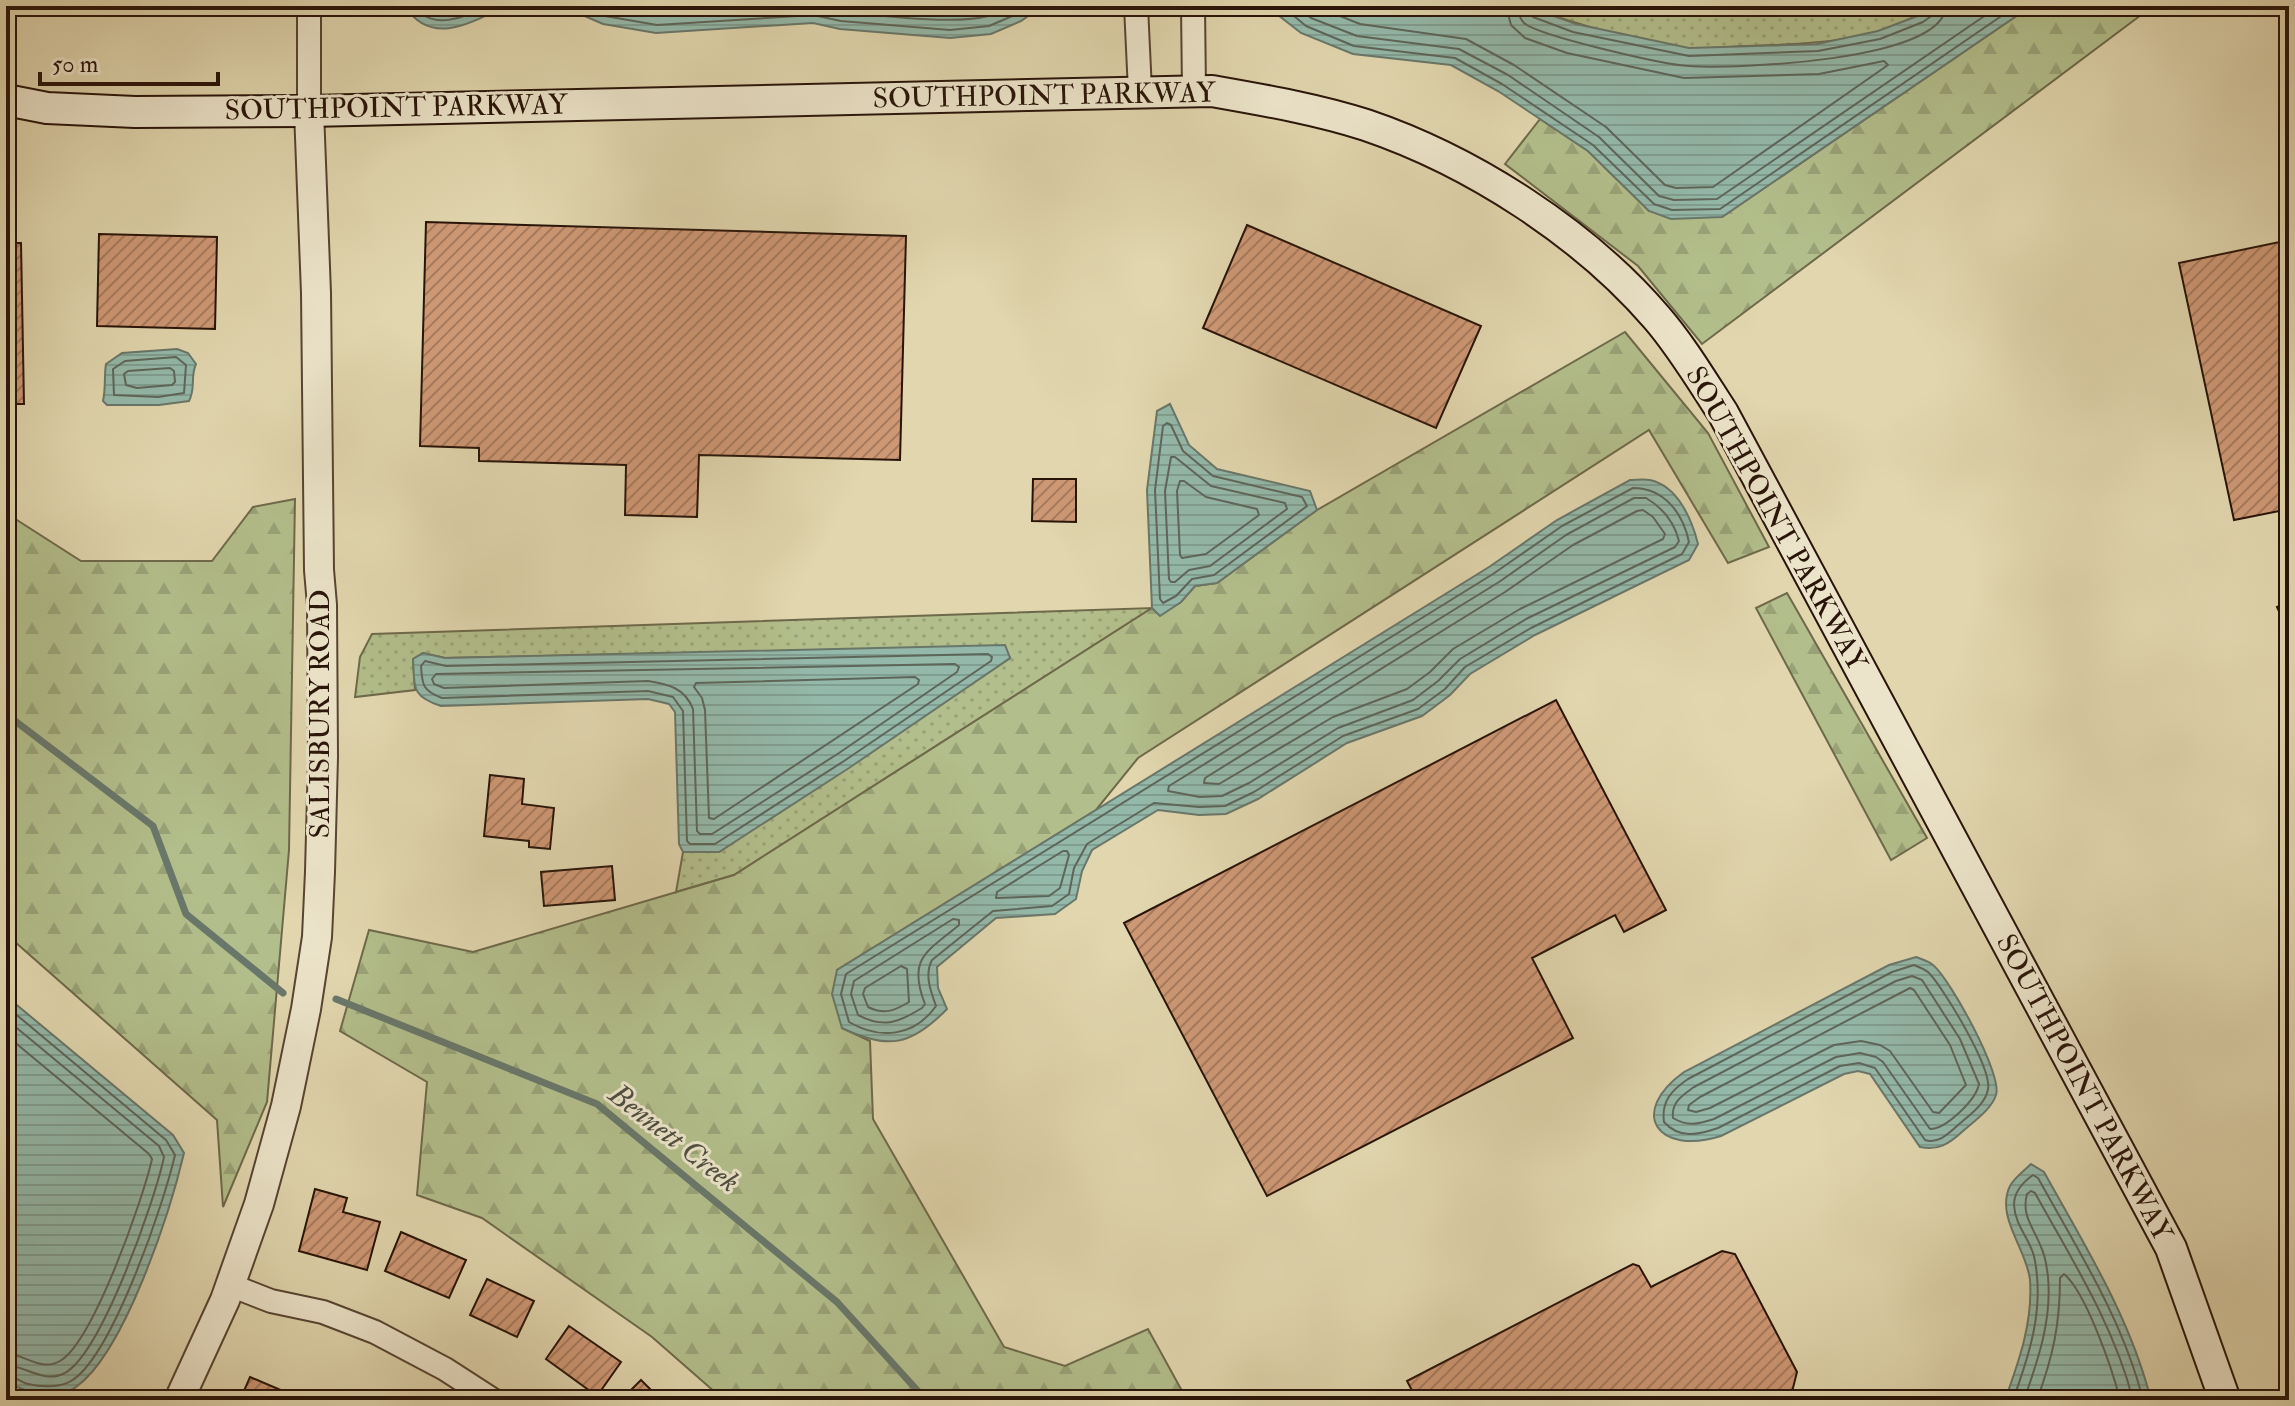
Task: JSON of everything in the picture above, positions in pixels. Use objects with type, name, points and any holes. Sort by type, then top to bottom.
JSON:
[{"type":"main road","name":"SOUTHPOINT PARKWAY","points":[[6,100],[47,108],[135,112],[309,111],[1194,91],[1247,97],[1341,118],[1418,145],[1462,165],[1536,211],[1572,239],[1657,318],[1723,413],[2171,1248],[2225,1400]]},
{"type":"street","name":"SALISBURY ROAD","points":[[179,1400],[230,1285],[259,1204],[286,1106],[317,937],[323,757],[322,621],[309,6]]},
{"type":"street","points":[[1136,6],[1140,91]]},
{"type":"street","points":[[1193,6],[1194,91]]},
{"type":"street","points":[[230,1285],[271,1301],[323,1312],[375,1332],[445,1369],[493,1400]]},
{"type":"green space","points":[[1526,6],[1932,6],[1889,28],[1841,40],[1700,49],[1626,37]]},
{"type":"green space","points":[[2031,6],[2153,6],[1702,344],[1638,266],[1505,164],[1540,119],[1588,151],[1649,211],[1722,217]]},
{"type":"green space","points":[[1625,332],[1708,433],[1769,547],[1728,563],[1649,430],[1138,758],[1096,810],[837,970],[842,1028],[870,1041],[873,1119],[1004,1347],[1065,1366],[1148,1329],[1187,1400],[724,1400],[652,1337],[482,1218],[417,1195],[427,1082],[340,1031],[369,930],[473,952],[734,875],[1152,608],[1160,615],[1181,602],[1195,586],[1217,583],[1317,510]]},
{"type":"green space","points":[[295,499],[289,850],[267,1102],[223,1207],[217,1120],[6,934],[6,513],[81,561],[212,561],[253,507]]},
{"type":"green space","points":[[1787,593],[1927,838],[1891,860],[1756,608]]},
{"type":"green space","points":[[1152,608],[734,875],[676,892],[683,852],[719,852],[1010,658],[1005,646],[445,658],[423,653],[413,659],[415,690],[355,697],[360,657],[372,634]]},
{"type":"water","points":[[405,6],[505,6],[465,24],[439,28],[427,26]]},
{"type":"water","points":[[549,6],[1042,6],[1021,21],[991,34],[950,38],[840,29],[813,23],[656,33],[603,24]]},
{"type":"water","points":[[1273,6],[1526,6],[1576,24],[1689,48],[1817,44],[1878,31],[1920,15],[1932,6],[2031,6],[1722,217],[1671,219],[1649,211],[1588,151],[1498,91],[1451,65],[1353,54],[1301,33],[1278,15]]},
{"type":"water","points":[[177,349],[188,353],[196,364],[189,401],[159,405],[107,405],[103,401],[106,364],[122,353]]},
{"type":"water","points":[[1170,404],[1189,445],[1217,469],[1310,491],[1317,510],[1217,583],[1195,586],[1181,602],[1160,616],[1152,608],[1147,490],[1157,411]]},
{"type":"water","points":[[1630,480],[1660,483],[1682,505],[1698,544],[1689,560],[1535,635],[1470,674],[1450,695],[1422,716],[1347,743],[1258,799],[1226,814],[1199,815],[1158,810],[1092,850],[1082,871],[1076,899],[1055,914],[996,918],[937,967],[938,988],[947,1009],[922,1031],[898,1041],[886,1041],[873,1040],[842,1028],[832,994],[837,970],[1489,567],[1557,520]]},
{"type":"water","points":[[1005,645],[1010,658],[719,852],[683,852],[679,844],[675,712],[669,704],[648,699],[441,706],[424,699],[416,690],[413,659],[423,653],[445,658]]},
{"type":"water","points":[[1916,957],[1933,965],[1951,988],[1984,1049],[1996,1084],[1996,1095],[1990,1106],[1948,1143],[1932,1148],[1920,1147],[1870,1074],[1858,1071],[1844,1074],[1721,1136],[1699,1141],[1681,1140],[1667,1135],[1658,1127],[1654,1116],[1657,1102],[1667,1087],[1684,1072],[1889,965]]},
{"type":"water","points":[[6,996],[173,1135],[184,1153],[157,1244],[112,1344],[76,1387],[59,1394],[32,1392],[6,1382]]},
{"type":"water","points":[[2031,1164],[2044,1172],[2105,1283],[2131,1340],[2151,1400],[2005,1400],[2024,1341],[2030,1296],[2028,1268],[2009,1221],[2006,1198],[2012,1183]]},
{"type":"building","points":[[426,222],[906,236],[900,460],[699,455],[697,517],[625,515],[626,465],[479,461],[479,448],[420,446]]},
{"type":"building","points":[[1247,225],[1481,326],[1436,428],[1203,328]]},
{"type":"building","points":[[99,234],[217,237],[215,329],[97,326]]},
{"type":"building","points":[[2289,240],[2289,509],[2234,520],[2179,263]]},
{"type":"building","points":[[6,243],[21,243],[24,404],[6,404]]},
{"type":"building","points":[[1033,479],[1076,479],[1076,522],[1032,521]]},
{"type":"building","points":[[2289,601],[2289,633],[2277,607]]},
{"type":"building","points":[[1556,700],[1666,910],[1624,932],[1615,915],[1532,958],[1573,1038],[1267,1196],[1124,923]]},
{"type":"building","points":[[490,775],[524,779],[522,804],[554,808],[550,849],[529,847],[529,841],[484,836]]},
{"type":"building","points":[[612,866],[615,900],[544,906],[541,872]]},
{"type":"building","points":[[315,1189],[347,1198],[343,1212],[380,1222],[367,1270],[299,1251]]},
{"type":"building","points":[[401,1232],[466,1260],[449,1298],[385,1271]]},
{"type":"building","points":[[1722,1251],[1735,1254],[1797,1372],[1790,1400],[1417,1400],[1407,1381],[1633,1264],[1639,1266],[1651,1287]]},
{"type":"building","points":[[487,1279],[534,1301],[517,1337],[470,1315]]},
{"type":"building","points":[[569,1326],[621,1362],[597,1396],[546,1359]]},
{"type":"building","points":[[250,1377],[304,1400],[240,1400]]},
{"type":"building","points":[[641,1380],[657,1396],[652,1400],[621,1400]]},
{"type":"waterway","name":"Bennett Creek","points":[[6,714],[153,826],[186,914],[283,993]]},
{"type":"waterway","name":"Bennett Creek","points":[[336,999],[597,1104],[837,1302],[926,1400]]}]
